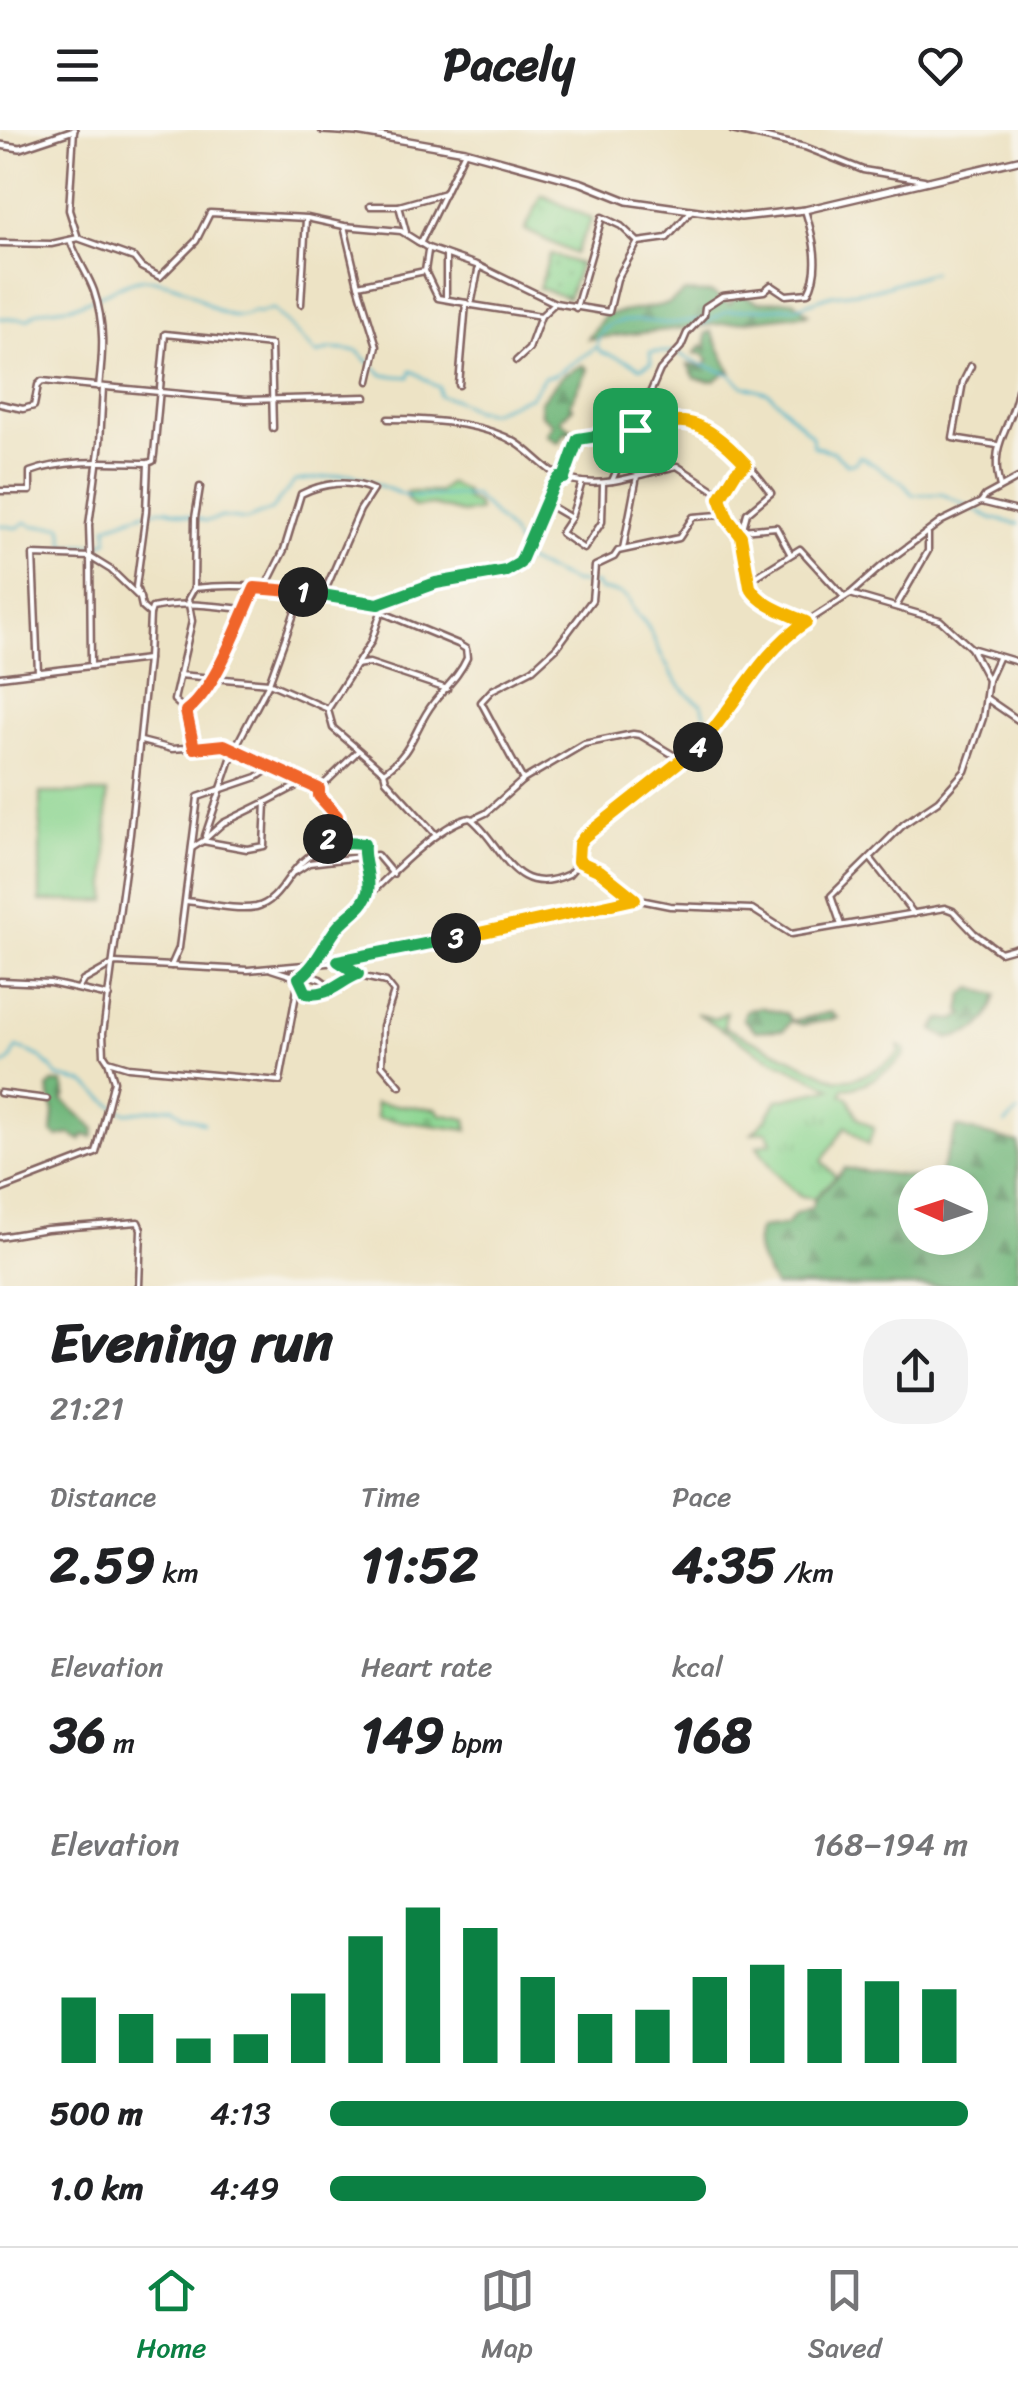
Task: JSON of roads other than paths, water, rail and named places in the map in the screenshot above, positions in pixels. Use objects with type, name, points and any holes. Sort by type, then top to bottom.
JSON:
[{"type":"street","points":[[0,144],[20,148],[74,130],[69,210],[78,238]]},
{"type":"street","points":[[322,130],[356,132],[465,152],[582,183],[627,201],[756,218],[1018,160]]},
{"type":"street","points":[[732,130],[805,147],[864,170],[924,181]]},
{"type":"street","points":[[420,244],[465,152]]},
{"type":"street","points":[[370,206],[399,206],[445,192]]},
{"type":"street","points":[[399,206],[408,236]]},
{"type":"street","points":[[638,242],[667,238],[692,210]]},
{"type":"street","points":[[612,481],[660,370],[682,347],[687,333],[711,302],[722,296],[764,291],[771,285],[786,296],[808,293],[815,240],[804,210]]},
{"type":"street","points":[[0,243],[51,244],[78,238],[134,258],[141,267],[160,277],[196,241],[210,213],[307,218],[401,232],[428,248],[480,266],[555,303],[610,312],[618,280],[638,242]]},
{"type":"street","points":[[576,308],[602,217],[621,226],[638,242]]},
{"type":"street","points":[[300,304],[307,218]]},
{"type":"street","points":[[344,226],[377,346],[369,381]]},
{"type":"street","points":[[70,240],[94,292],[96,310],[104,327],[97,461],[89,525],[91,666]]},
{"type":"street","points":[[428,248],[425,271],[436,296],[541,316]]},
{"type":"street","points":[[446,255],[446,299]]},
{"type":"street","points":[[459,386],[468,304],[480,266]]},
{"type":"street","points":[[358,285],[425,271]]},
{"type":"street","points":[[546,297],[547,310]]},
{"type":"street","points":[[516,360],[529,349],[541,316],[555,303]]},
{"type":"street","points":[[0,490],[30,491],[32,471],[97,461],[153,462],[165,334],[272,345],[273,428]]},
{"type":"street","points":[[970,366],[963,382],[953,438],[997,445]]},
{"type":"street","points":[[0,404],[24,409],[34,406],[42,381],[272,399],[366,397]]},
{"type":"street","points":[[1000,487],[997,445],[1015,410],[1018,390]]},
{"type":"street","points":[[388,419],[435,419],[443,424],[491,431],[519,444],[562,478],[582,482],[604,483],[677,466],[720,494],[728,519]]},
{"type":"street","points":[[194,588],[266,587],[378,604],[436,583],[506,571],[520,563],[578,439],[676,422],[690,423],[733,450],[771,493],[752,507],[741,533],[749,581],[753,593],[806,622]]},
{"type":"street","points":[[148,463],[136,587],[142,607],[150,614]]},
{"type":"street","points":[[720,494],[746,464]]},
{"type":"street","points":[[622,549],[638,475]]},
{"type":"street","points":[[473,819],[518,874],[527,879],[562,878],[575,869],[584,837],[714,730],[748,680],[806,622],[848,596],[883,564],[942,521],[1018,478]]},
{"type":"street","points":[[266,587],[284,550],[300,494],[344,482],[364,485],[373,490],[360,510],[324,593]]},
{"type":"street","points":[[582,482],[561,533],[584,549],[602,522],[604,483]]},
{"type":"street","points":[[194,748],[186,711],[174,700],[191,632],[189,603],[194,588],[195,518],[200,487]]},
{"type":"street","points":[[981,502],[1018,511]]},
{"type":"street","points":[[546,504],[570,518]]},
{"type":"street","points":[[523,780],[481,702],[492,690],[534,669],[557,648],[592,600],[595,566],[622,549],[679,538],[693,518],[719,515],[741,533]]},
{"type":"street","points":[[741,533],[776,527],[790,553]]},
{"type":"street","points":[[897,605],[928,552],[928,532]]},
{"type":"street","points":[[749,581],[800,549],[848,596],[897,605],[901,610],[940,620],[971,648],[988,680]]},
{"type":"street","points":[[38,672],[33,555],[90,556],[140,598]]},
{"type":"street","points":[[186,711],[211,679],[255,588]]},
{"type":"street","points":[[204,838],[234,750],[269,682],[302,592]]},
{"type":"street","points":[[0,1190],[96,1154],[114,1081],[104,1055],[104,1033],[115,963],[152,608],[182,601],[246,609]]},
{"type":"street","points":[[378,604],[382,612],[466,650],[468,658],[432,703],[407,751],[384,772]]},
{"type":"street","points":[[328,709],[370,642],[382,612]]},
{"type":"street","points":[[971,648],[1018,662]]},
{"type":"street","points":[[840,924],[831,896],[904,824],[938,801],[964,771],[975,745],[988,680],[998,658]]},
{"type":"street","points":[[0,677],[148,659]]},
{"type":"street","points":[[355,665],[369,663],[447,689]]},
{"type":"street","points":[[179,675],[269,682],[328,709]]},
{"type":"street","points":[[986,698],[1018,720]]},
{"type":"street","points":[[328,709],[333,728],[384,772],[386,780],[436,835]]},
{"type":"street","points":[[108,1061],[280,1081],[299,978],[334,930],[436,835],[460,820],[486,813],[523,780],[584,744],[632,734],[647,738],[682,760]]},
{"type":"street","points":[[140,741],[172,748],[224,745],[319,789]]},
{"type":"street","points":[[186,901],[257,907],[272,898],[337,825],[337,816],[319,796],[319,789],[358,752]]},
{"type":"street","points":[[170,967],[178,953],[198,797],[257,777],[273,766]]},
{"type":"street","points":[[192,848],[224,823],[304,782]]},
{"type":"street","points":[[204,838],[247,849],[264,846],[266,802]]},
{"type":"street","points":[[325,842],[364,844],[369,878],[363,904]]},
{"type":"street","points":[[293,873],[309,863],[377,855],[393,874]]},
{"type":"street","points":[[871,859],[914,914]]},
{"type":"street","points":[[578,861],[600,871],[635,899]]},
{"type":"street","points":[[79,988],[115,963],[271,969],[338,961],[495,932],[635,899],[670,906],[752,910],[791,934],[951,910],[1000,952],[1018,946]]},
{"type":"street","points":[[326,946],[327,962]]},
{"type":"street","points":[[338,961],[358,974],[386,982],[394,992],[383,1026],[382,1065],[400,1086]]},
{"type":"street","points":[[271,969],[299,978],[306,993],[319,994],[335,990],[358,974]]},
{"type":"street","points":[[305,974],[335,990]]},
{"type":"street","points":[[0,981],[79,988],[110,996]]},
{"type":"street","points":[[0,1092],[47,1099]]},
{"type":"street","points":[[0,1237],[138,1222],[139,1286]]},
{"type":"waterway","points":[[597,346],[606,328],[623,321],[699,320],[703,324],[728,311],[797,307],[933,272]]},
{"type":"waterway","points":[[0,318],[28,319],[39,311],[79,304],[130,282],[155,280],[184,289],[225,314],[273,309],[317,354],[331,349],[357,351],[383,375],[409,377],[411,371],[439,387],[439,396],[473,410],[490,412],[531,396],[544,377],[554,375],[597,347],[640,368],[651,363],[650,352],[677,352],[730,374],[742,385],[769,393],[812,436],[813,446],[834,452],[847,464],[855,463],[860,456],[903,483],[913,495],[942,494],[994,519],[1018,524]]},
{"type":"waterway","points":[[0,525],[17,528],[26,522],[33,526],[62,526],[65,547],[99,544],[108,540],[107,526],[146,512],[166,509],[206,521],[222,517],[246,520],[271,510],[295,481],[350,474],[409,497],[474,495],[510,532],[524,560],[573,582],[596,584],[600,590],[628,599],[676,680],[702,704],[705,714]]},
{"type":"waterway","points":[[0,1067],[9,1062],[17,1048],[41,1058],[58,1077],[85,1083],[127,1113],[173,1107],[183,1116],[204,1123]]},
{"type":"waterway","points":[[1005,1124],[1018,1112]]}]
